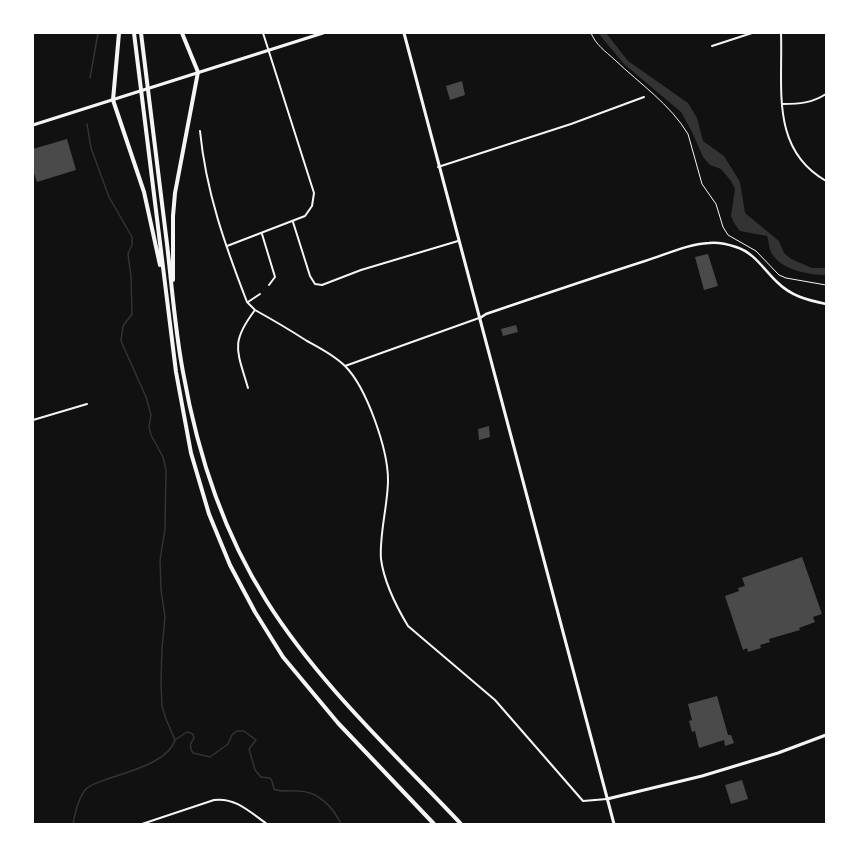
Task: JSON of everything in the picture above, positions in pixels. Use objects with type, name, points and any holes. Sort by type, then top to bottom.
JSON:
[{"type":"highway","points":[[119,33],[113,100],[144,192],[166,292]]},
{"type":"highway","points":[[134,33],[182,413],[191,454],[209,514],[230,565],[255,612],[283,657],[338,723],[434,824]]},
{"type":"highway","points":[[141,33],[182,371],[195,431],[217,499],[240,553],[266,600],[296,642],[332,687],[461,824]]},
{"type":"highway","points":[[173,303],[173,216],[175,193],[198,72],[182,33]]},
{"type":"main road","points":[[33,124],[323,33]]},
{"type":"main road","points":[[404,33],[438,167],[614,824]]},
{"type":"main road","points":[[607,799],[702,776],[778,753],[826,735]]},
{"type":"street","points":[[226,246],[293,222],[305,216],[312,206],[314,193],[267,51],[263,33]]},
{"type":"street","points":[[712,46],[752,33]]},
{"type":"street","points":[[782,33],[783,120],[787,138],[799,159],[826,181]]},
{"type":"street","points":[[783,104],[802,104],[817,100],[826,94]]},
{"type":"street","points":[[438,167],[571,124],[644,98]]},
{"type":"street","points":[[200,131],[203,163],[212,203],[247,302],[255,310],[331,354],[345,366],[356,380],[374,420],[386,458],[388,481],[381,558],[387,582],[408,626],[495,700],[583,801],[607,799]]},
{"type":"street","points":[[293,222],[310,276],[315,284],[322,285],[361,270],[458,241]]},
{"type":"street","points":[[262,234],[275,277],[269,285]]},
{"type":"street","points":[[345,366],[479,318],[486,314],[677,251],[709,243],[726,244],[737,247],[755,257],[777,282],[787,290],[802,298],[826,304]]},
{"type":"street","points":[[247,302],[260,294]]},
{"type":"street","points":[[248,388],[239,357],[237,344],[244,324],[255,310]]},
{"type":"street","points":[[33,420],[87,404]]},
{"type":"street","points":[[142,824],[209,801],[222,799],[238,804],[267,824]]},
{"type":"path","points":[[591,33],[598,46],[655,94],[684,127],[688,134],[702,184],[716,204],[723,227],[728,235],[756,251],[780,275],[786,278],[826,285]]},
{"type":"shaded area","points":[[598,33],[606,33],[628,61],[688,103],[697,118],[703,141],[724,156],[740,182],[745,213],[779,241],[784,253],[791,259],[812,268],[826,268],[826,275],[804,273],[789,268],[782,264],[772,254],[767,236],[740,231],[731,216],[735,189],[731,181],[721,169],[710,165],[703,157],[681,112],[624,64]]},
{"type":"building","points":[[462,81],[465,95],[450,100],[446,86]]},
{"type":"building","points":[[67,139],[76,170],[37,182],[33,170],[33,149]]},
{"type":"building","points":[[708,254],[718,286],[704,290],[695,257]]},
{"type":"building","points":[[516,325],[518,332],[503,336],[501,329]]},
{"type":"building","points":[[489,426],[490,437],[479,440],[478,429]]},
{"type":"building","points":[[802,557],[822,614],[813,617],[815,622],[799,628],[800,630],[769,639],[770,642],[760,645],[761,648],[748,652],[747,648],[743,650],[725,596],[739,591],[738,588],[745,586],[742,578]]},
{"type":"building","points":[[717,696],[728,735],[731,735],[734,743],[725,746],[724,740],[699,748],[695,731],[692,732],[689,721],[692,720],[688,704]]},
{"type":"building","points":[[742,780],[748,799],[731,804],[725,785]]},
{"type":"waterway","points":[[90,78],[98,33]]},
{"type":"waterway","points":[[73,824],[79,801],[88,787],[155,761],[171,748],[175,740],[162,706],[161,682],[165,617],[161,590],[160,560],[165,529],[166,470],[163,457],[151,435],[149,427],[151,415],[146,397],[121,341],[123,326],[132,314],[131,276],[128,254],[132,245],[132,237],[109,197],[91,148],[87,124]]},
{"type":"waterway","points":[[175,740],[187,732],[193,734],[194,738],[190,746],[193,753],[210,757],[228,744],[232,735],[237,731],[244,731],[256,740],[249,749],[255,770],[261,777],[270,778],[274,789],[305,792],[318,797],[329,806],[341,824]]}]
